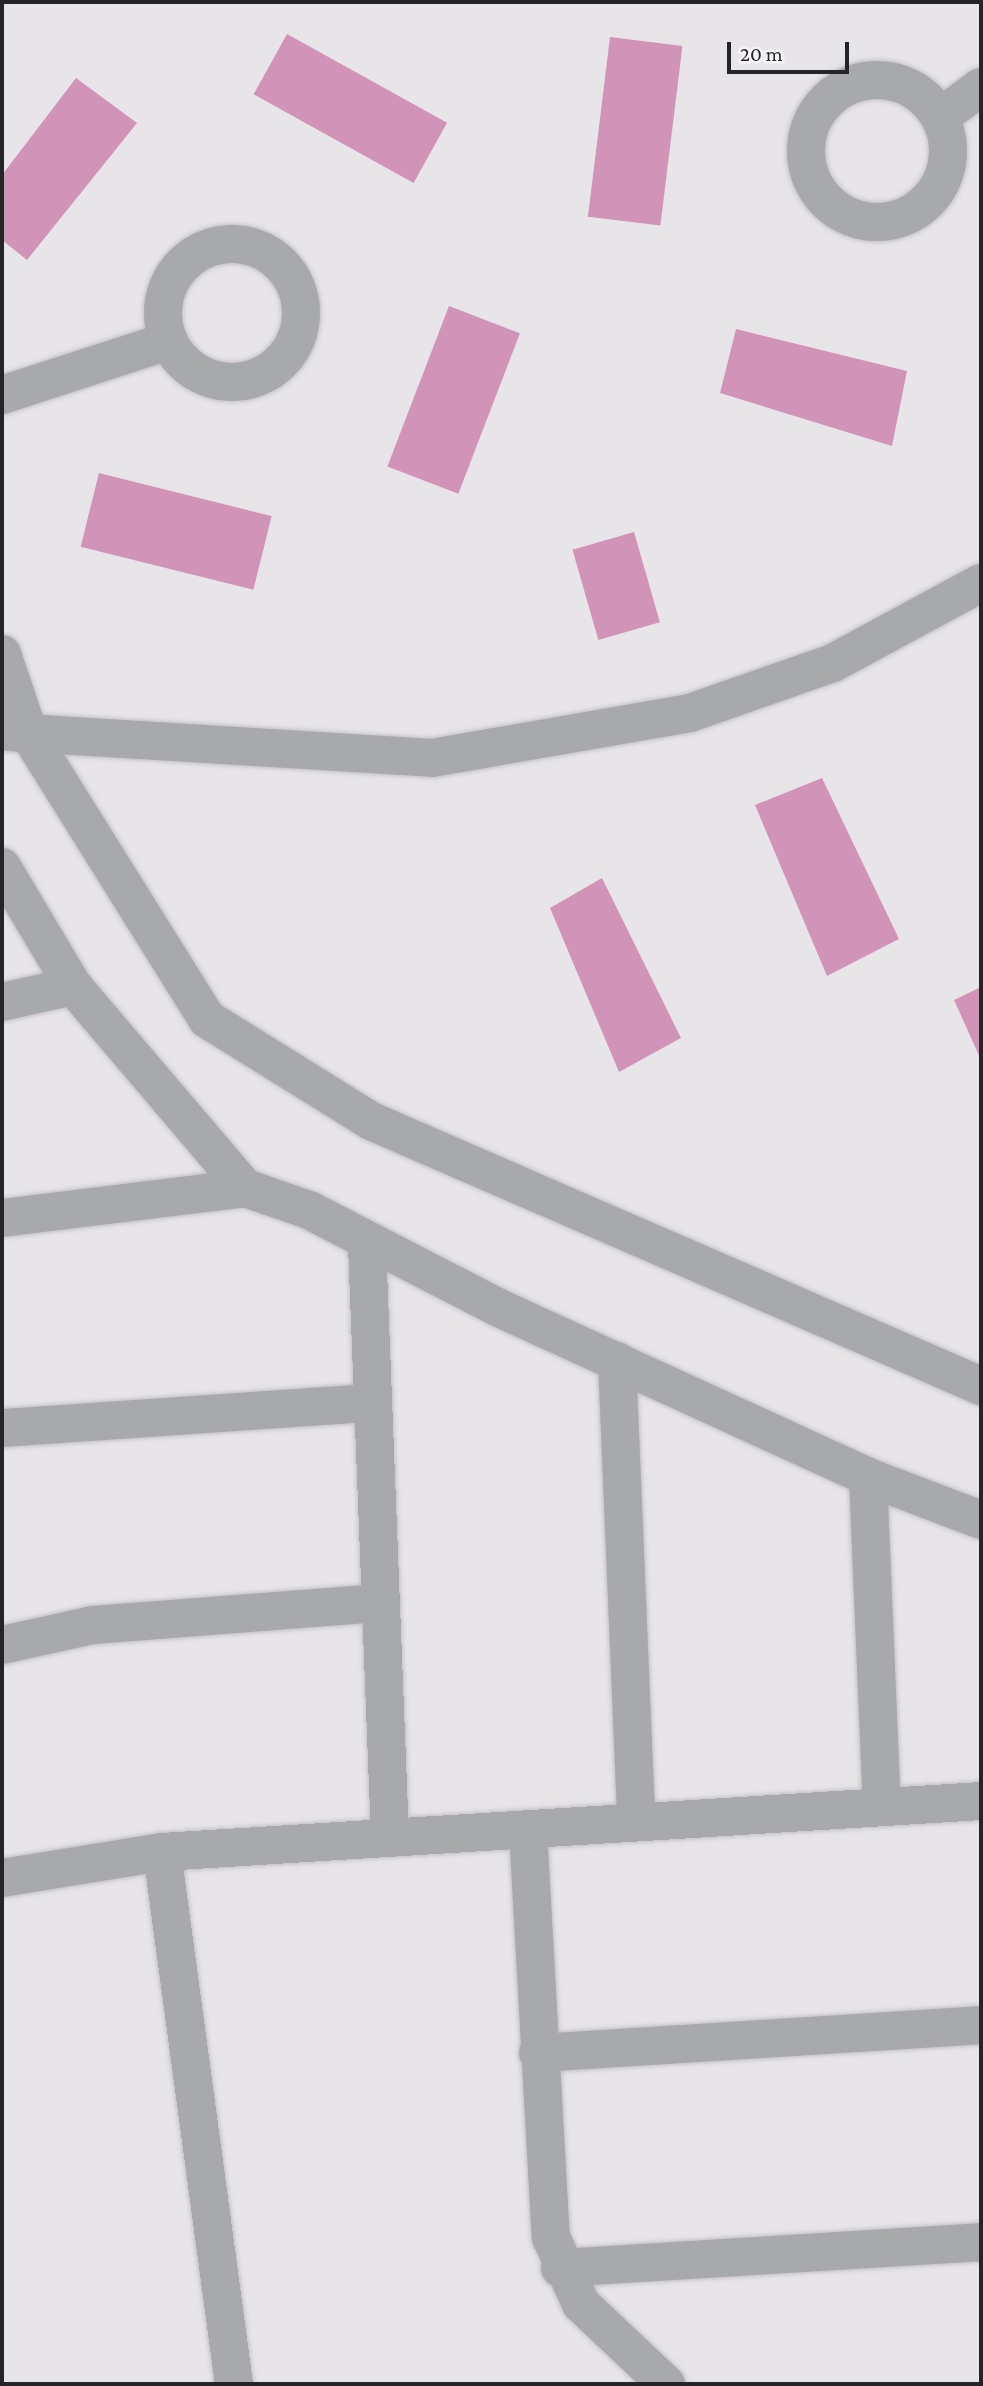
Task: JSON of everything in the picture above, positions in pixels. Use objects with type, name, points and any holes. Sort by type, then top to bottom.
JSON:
[{"type":"street","points":[[940,117],[981,87]]},
{"type":"street","points":[[2,395],[168,341]]},
{"type":"street","points":[[15,733],[432,758],[565,737],[690,713],[833,663],[981,583]]},
{"type":"street","points":[[2,654],[15,733],[207,1019],[371,1121],[981,1386]]},
{"type":"street","points":[[2,867],[73,986],[244,1188]]},
{"type":"street","points":[[2,1002],[73,986]]},
{"type":"street","points":[[2,1218],[244,1188],[309,1210],[367,1244],[868,1477],[981,1520]]},
{"type":"street","points":[[367,1244],[390,1838]]},
{"type":"street","points":[[617,1361],[636,1822]]},
{"type":"street","points":[[2,1428],[373,1403]]},
{"type":"street","points":[[868,1477],[882,1807]]},
{"type":"street","points":[[2,1646],[93,1625],[381,1603]]},
{"type":"street","points":[[2,1878],[162,1852],[981,1801]]},
{"type":"street","points":[[528,1830],[538,2053],[551,2238],[560,2268],[581,2304],[666,2384]]},
{"type":"street","points":[[162,1852],[234,2384]]},
{"type":"street","points":[[538,2053],[981,2025]]},
{"type":"street","points":[[560,2268],[981,2242]]},
{"type":"building","points":[[287,34],[447,123],[414,183],[254,94]]},
{"type":"building","points":[[610,37],[682,46],[660,226],[588,217]]},
{"type":"building","points":[[76,78],[137,123],[27,260],[2,240],[2,175]]},
{"type":"building","points":[[449,306],[520,333],[458,494],[387,467]]},
{"type":"building","points":[[736,329],[907,371],[892,446],[720,393]]},
{"type":"building","points":[[99,473],[272,516],[253,590],[81,547]]},
{"type":"building","points":[[634,532],[660,622],[598,640],[572,550]]},
{"type":"building","points":[[822,778],[899,939],[827,976],[755,805]]},
{"type":"building","points":[[602,878],[681,1038],[619,1072],[550,908]]},
{"type":"building","points":[[981,987],[981,1060],[954,1000]]}]
